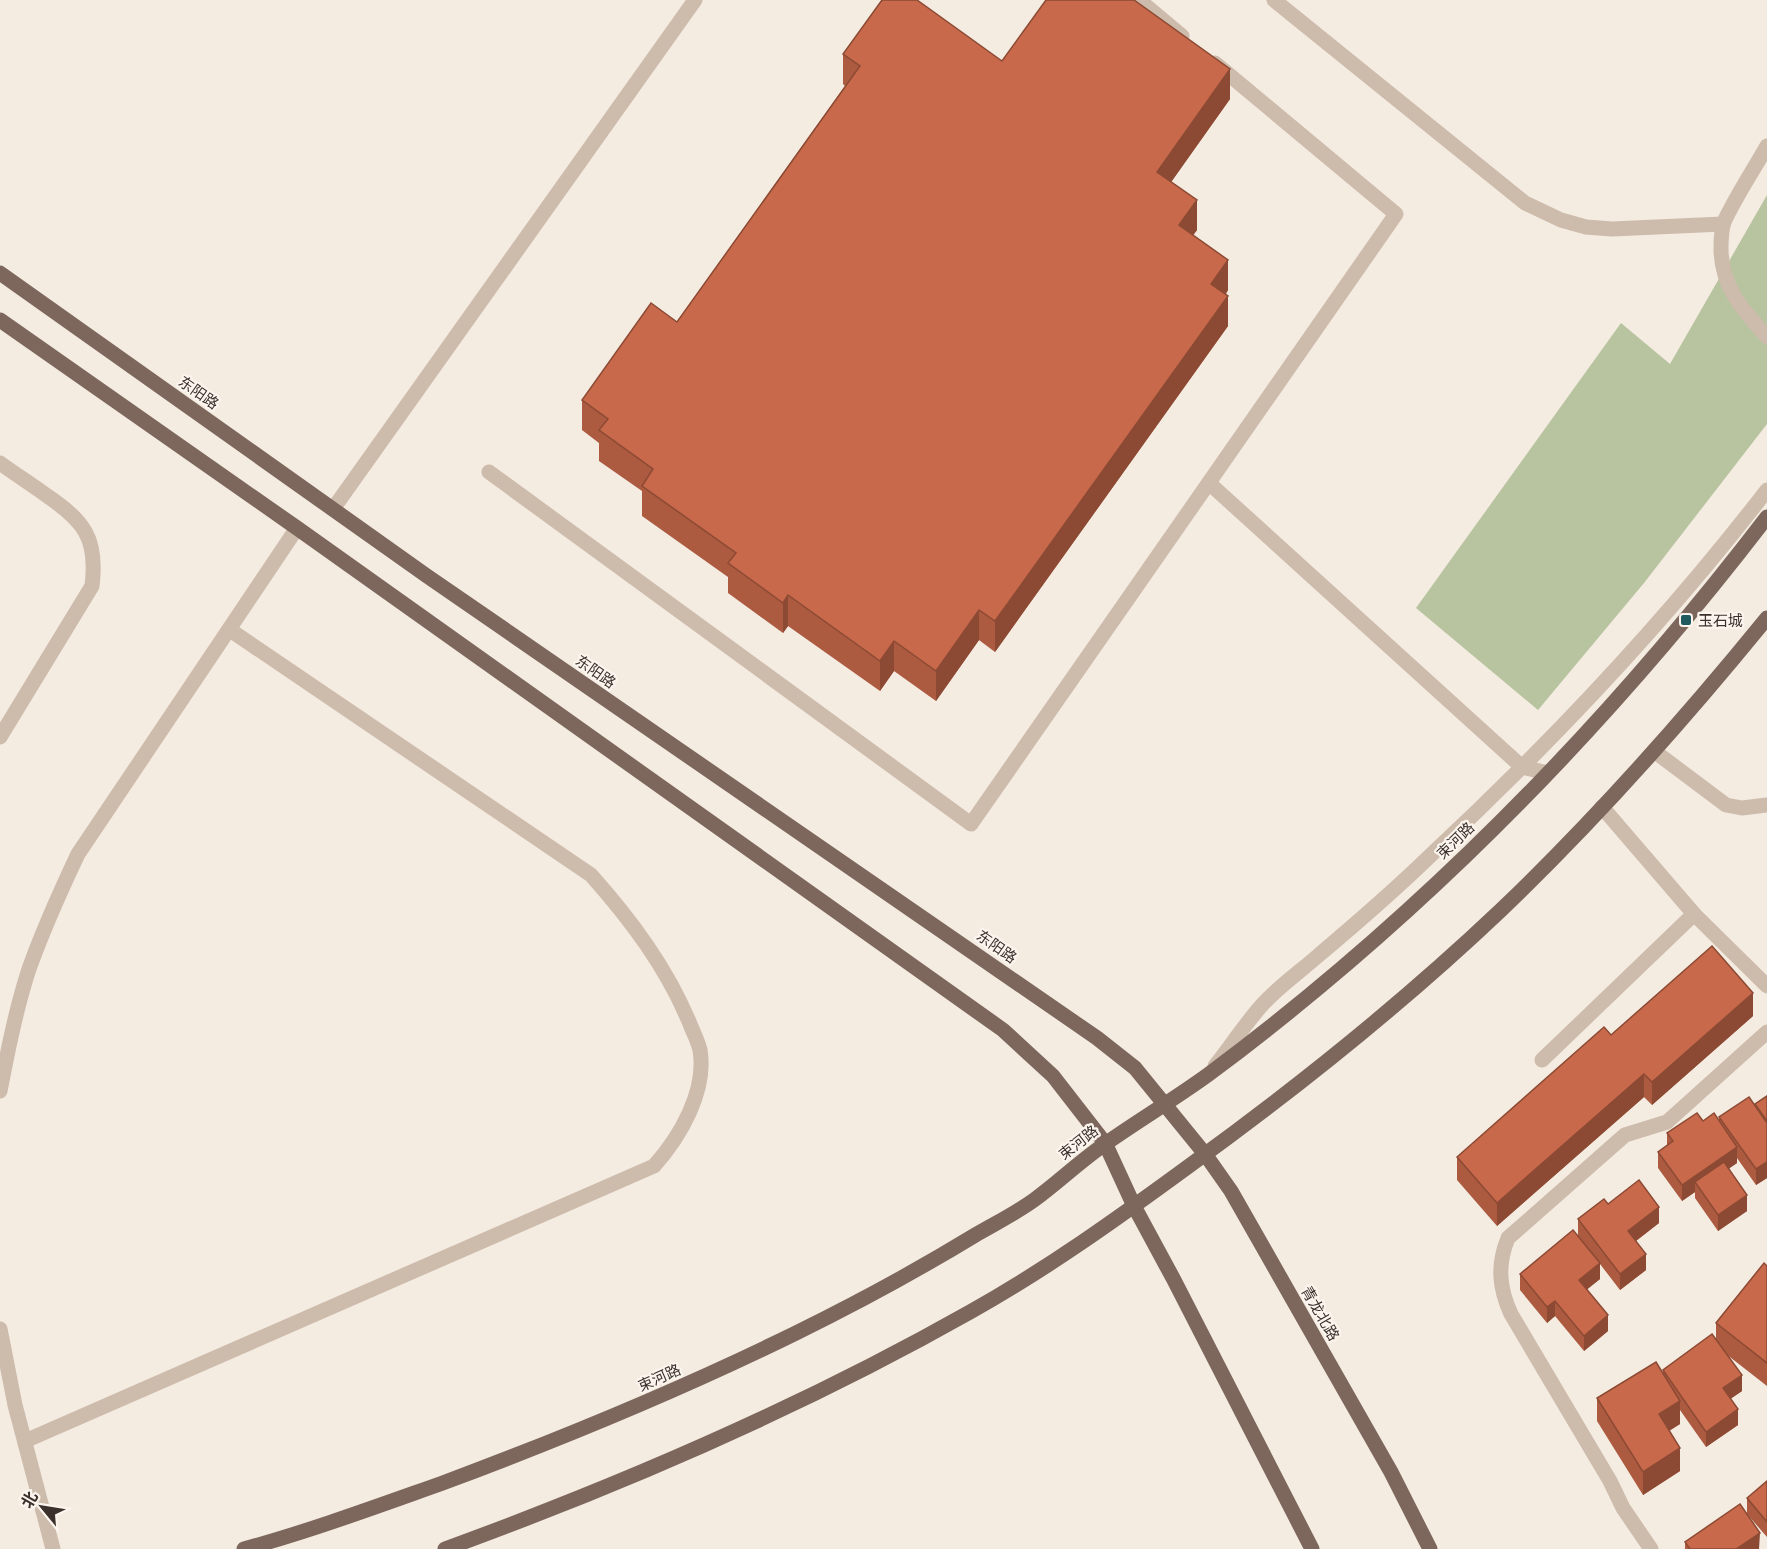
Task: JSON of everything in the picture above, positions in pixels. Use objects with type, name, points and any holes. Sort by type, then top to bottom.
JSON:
[{"type":"main road","name":"东阳路","points":[[0,273],[333,509],[1097,1038],[1135,1068],[1165,1105]]},
{"type":"main road","points":[[0,320],[297,528],[1003,1030],[1053,1076],[1105,1143],[1134,1206],[1312,1549]]},
{"type":"main road","name":"束河路","points":[[244,1549],[359,1513],[536,1449],[642,1405],[848,1308],[942,1256],[1034,1200],[1105,1143],[1210,1073],[1295,1007],[1377,938],[1457,865],[1548,773],[1607,709],[1767,517]]},
{"type":"main road","points":[[445,1549],[559,1507],[666,1463],[772,1415],[876,1364],[973,1311],[1067,1254],[1205,1154],[1334,1056],[1419,985],[1500,910],[1602,807],[1654,751],[1767,618]]},
{"type":"main road","name":"青龙北路","points":[[1165,1105],[1205,1154],[1231,1191],[1391,1472],[1430,1549]]},
{"type":"lane","points":[[333,509],[695,0]]},
{"type":"lane","points":[[489,472],[971,825],[1396,214],[1138,0]]},
{"type":"lane","points":[[1274,0],[1525,203],[1562,220],[1612,229],[1723,224]]},
{"type":"lane","points":[[1767,146],[1723,224],[1722,259],[1725,277],[1740,307],[1767,337]]},
{"type":"lane","points":[[0,737],[92,586],[94,568],[93,550],[88,536],[71,512],[2,469]]},
{"type":"lane","points":[[1209,483],[1522,767],[1548,773]]},
{"type":"lane","points":[[1210,1073],[1263,1004],[1432,854],[1522,767],[1665,616],[1724,546],[1767,490]]},
{"type":"lane","points":[[0,1091],[12,1031],[29,970],[51,911],[78,854],[297,528]]},
{"type":"lane","points":[[25,1441],[654,1166],[680,1132],[690,1112],[696,1092],[700,1050],[684,1011],[644,939],[591,875],[230,630]]},
{"type":"lane","points":[[1654,751],[1726,805],[1742,808],[1767,805]]},
{"type":"lane","points":[[1602,807],[1694,914],[1767,986]]},
{"type":"lane","points":[[1542,1060],[1694,914]]},
{"type":"lane","points":[[1651,1549],[1623,1508],[1610,1481],[1512,1314],[1501,1285],[1502,1253],[1508,1238],[1625,1135],[1667,1122],[1767,1032]]},
{"type":"lane","points":[[0,1329],[15,1405],[53,1549]]},
{"type":"green space","points":[[1767,195],[1767,424],[1644,583],[1538,710],[1416,608],[1621,323],[1670,364]]},
{"type":"building","points":[[882,0],[917,0],[1002,61],[1046,0],[1134,0],[1230,69],[1157,172],[1197,200],[1179,225],[1228,260],[1211,284],[1228,296],[995,621],[979,610],[936,671],[894,641],[880,661],[788,595],[783,603],[728,563],[736,553],[642,486],[653,469],[599,430],[608,419],[582,400],[651,303],[677,322],[860,66],[843,54]]},
{"type":"building","points":[[1712,946],[1753,993],[1652,1082],[1644,1074],[1497,1203],[1457,1157],[1604,1027],[1611,1035]]},
{"type":"building","points":[[1767,1096],[1767,1121],[1755,1104]]},
{"type":"building","points":[[1749,1097],[1767,1123],[1767,1162],[1756,1169],[1719,1117]]},
{"type":"building","points":[[1697,1113],[1703,1121],[1714,1113],[1737,1147],[1682,1185],[1658,1152],[1673,1141],[1667,1133]]},
{"type":"building","points":[[1724,1162],[1747,1195],[1718,1215],[1695,1182]]},
{"type":"building","points":[[1639,1180],[1659,1207],[1628,1231],[1646,1254],[1620,1274],[1578,1219],[1604,1199],[1608,1204]]},
{"type":"building","points":[[1573,1230],[1600,1263],[1579,1280],[1608,1315],[1584,1336],[1555,1301],[1547,1307],[1520,1274]]},
{"type":"building","points":[[1764,1263],[1767,1266],[1767,1363],[1716,1323]]},
{"type":"building","points":[[1712,1334],[1742,1375],[1723,1388],[1738,1409],[1706,1432],[1663,1370]]},
{"type":"building","points":[[1656,1362],[1680,1401],[1659,1414],[1680,1448],[1643,1472],[1597,1398]]},
{"type":"building","points":[[1767,1481],[1767,1522],[1747,1498]]},
{"type":"building","points":[[1740,1504],[1760,1533],[1736,1549],[1690,1549],[1685,1542]]},
{"type":"place","name":"玉石城","points":[[1686,620]]}]
